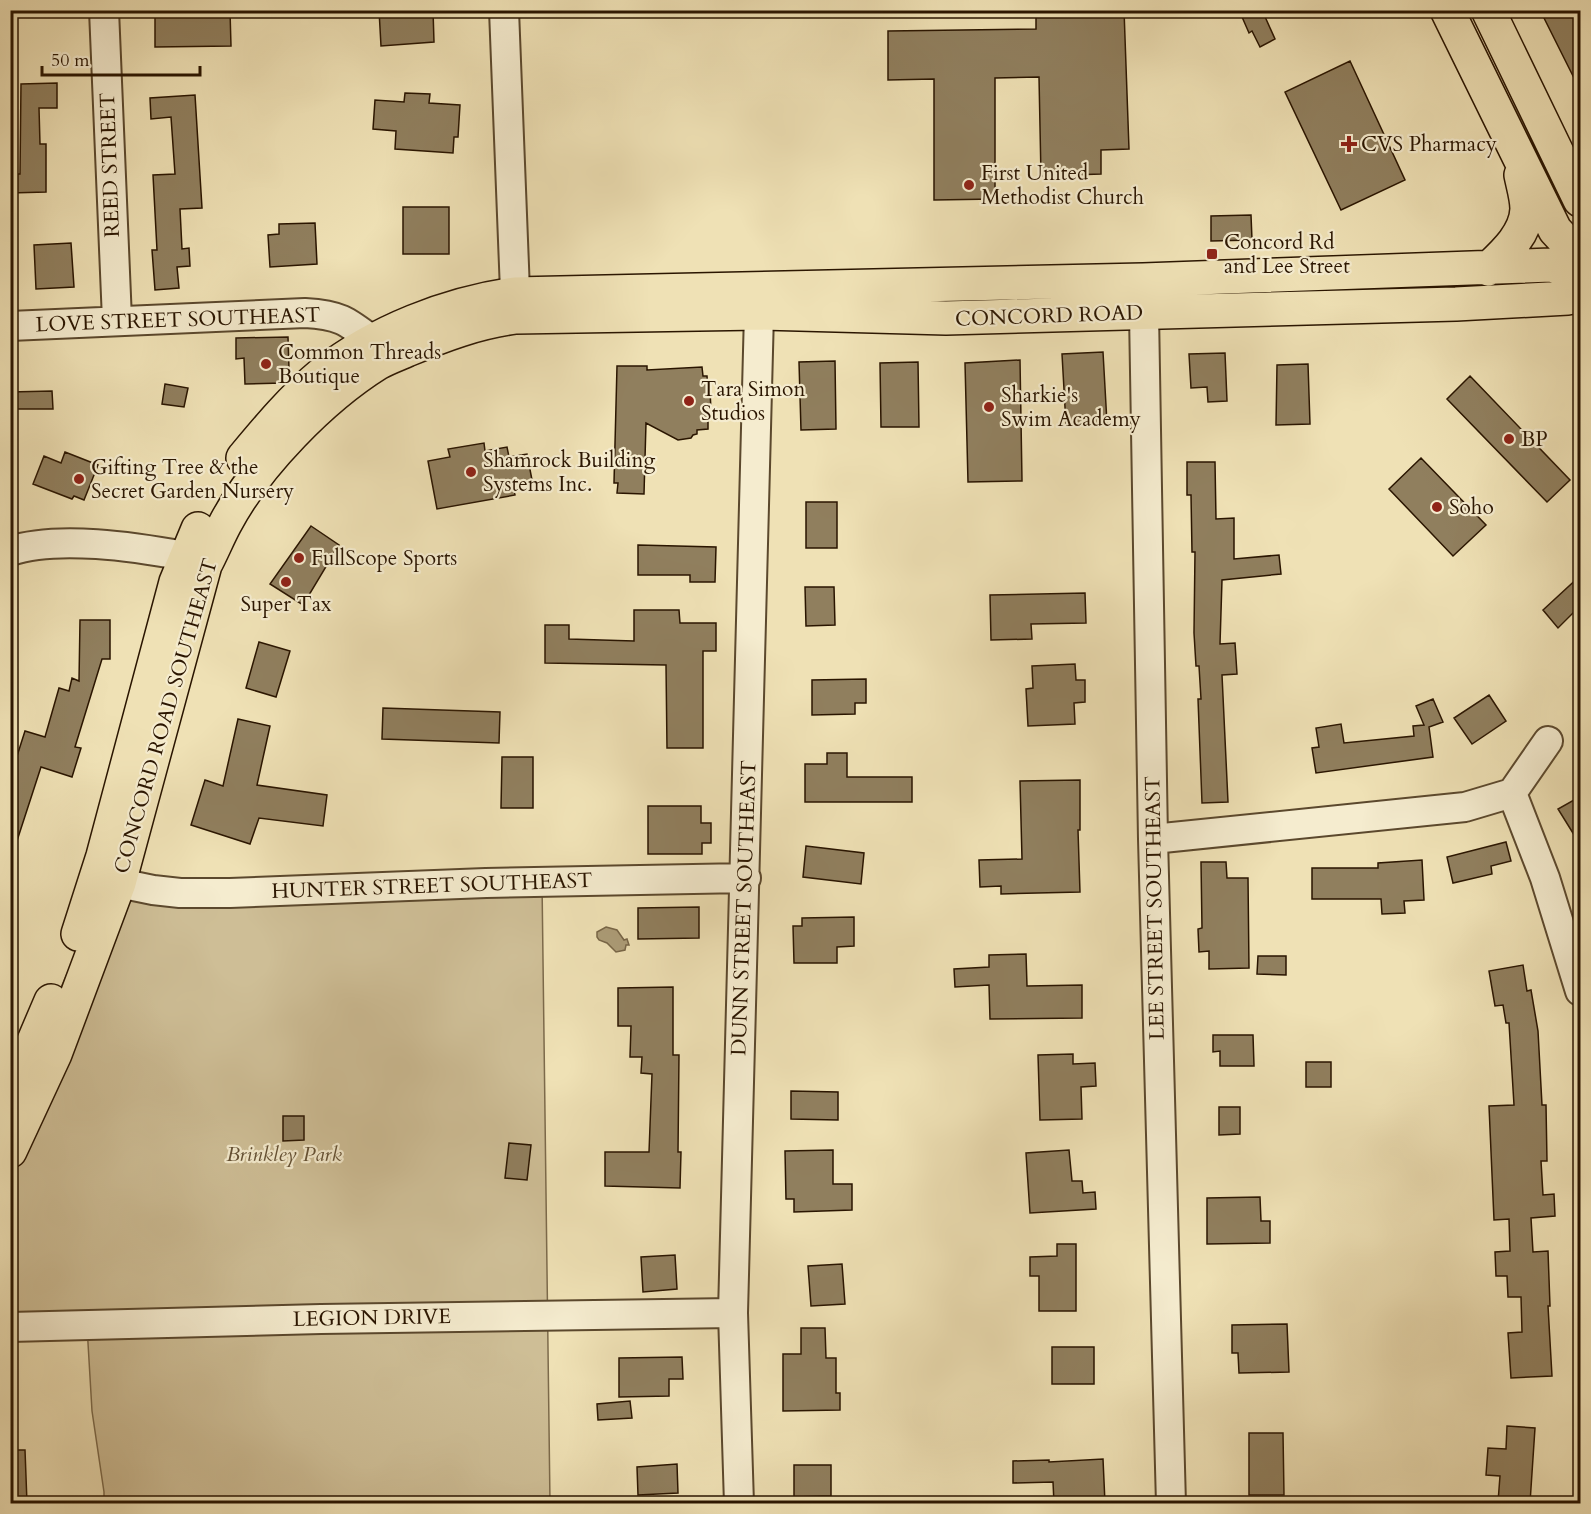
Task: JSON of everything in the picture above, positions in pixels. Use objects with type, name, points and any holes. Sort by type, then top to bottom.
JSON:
[{"type":"main road","points":[[1447,10],[1554,230],[1581,257]]},
{"type":"main road","points":[[1488,10],[1581,200]]},
{"type":"main road","points":[[1488,268],[1502,255],[1522,229],[1527,209],[1518,155]]},
{"type":"main road","name":"CONCORD ROAD","points":[[516,306],[1143,279],[1551,265],[1581,273]]},
{"type":"main road","name":"CONCORD ROAD","points":[[516,306],[946,318],[1479,303],[1568,298],[1581,291]]},
{"type":"main road","name":"CONCORD ROAD SOUTHEAST","points":[[10,1097],[68,959],[96,877],[176,582],[194,536],[217,496],[243,458],[278,416],[323,374],[373,341],[435,313],[481,299],[516,306]]},
{"type":"main road","name":"CONCORD ROAD SOUTHEAST","points":[[10,1151],[55,1054],[119,883],[205,566],[225,523],[251,484],[286,442],[326,402],[379,363],[442,335],[488,321],[516,306]]},
{"type":"street","name":"REED STREET","points":[[104,10],[117,320]]},
{"type":"street","points":[[504,10],[516,306]]},
{"type":"street","name":"LOVE STREET SOUTHEAST","points":[[10,326],[305,313],[332,315],[351,323],[373,341]]},
{"type":"street","name":"DUNN STREET SOUTHEAST","points":[[739,1503],[733,1313],[759,313]]},
{"type":"street","name":"LEE STREET SOUTHEAST","points":[[1144,313],[1153,839],[1171,1503]]},
{"type":"street","points":[[10,551],[49,542],[126,548],[185,556]]},
{"type":"street","points":[[1153,839],[1465,807],[1512,793],[1548,741]]},
{"type":"street","points":[[1512,793],[1545,878],[1581,991]]},
{"type":"street","name":"HUNTER STREET SOUTHEAST","points":[[119,883],[162,891],[219,893],[496,882],[746,878]]},
{"type":"street","name":"LEGION DRIVE","points":[[10,1327],[733,1313]]},
{"type":"green space","name":"Brinkley Park","points":[[108,881],[542,882],[550,1503],[104,1503],[92,1411],[87,1326],[11,1327],[11,1101]]},
{"type":"shaded area","points":[[606,927],[617,930],[624,940],[627,939],[629,945],[626,945],[625,950],[616,952],[607,943],[599,940],[597,932]]},
{"type":"building","points":[[379,10],[433,10],[434,42],[381,46]]},
{"type":"building","points":[[1036,10],[1124,10],[1129,149],[1101,150],[1101,174],[1041,176],[1039,77],[995,78],[995,199],[934,200],[934,79],[888,80],[888,31],[1036,29]]},
{"type":"building","points":[[1239,10],[1262,10],[1275,39],[1260,47],[1252,31],[1249,33]]},
{"type":"building","points":[[1540,10],[1581,10],[1581,92]]},
{"type":"building","points":[[230,11],[231,46],[155,47],[155,13]]},
{"type":"building","name":"CVS Pharmacy","points":[[1350,61],[1405,180],[1341,210],[1285,92]]},
{"type":"building","points":[[57,83],[57,108],[39,108],[40,144],[46,144],[46,192],[10,193],[10,174],[20,174],[21,84]]},
{"type":"building","points":[[405,93],[430,94],[429,103],[460,105],[458,137],[454,137],[453,153],[395,149],[396,131],[373,129],[375,100],[404,102]]},
{"type":"building","points":[[195,95],[202,208],[180,209],[182,249],[189,248],[190,266],[177,267],[179,288],[155,290],[152,250],[157,250],[153,175],[175,174],[171,117],[151,119],[150,98]]},
{"type":"building","points":[[403,207],[449,207],[449,254],[403,254]]},
{"type":"building","points":[[1251,215],[1252,240],[1211,241],[1211,216]]},
{"type":"building","points":[[315,223],[317,264],[270,267],[268,235],[279,234],[279,224]]},
{"type":"building","points":[[71,243],[74,287],[36,289],[34,245]]},
{"type":"building","name":"Common Threads Boutique","points":[[288,337],[289,369],[281,370],[282,383],[245,384],[244,358],[236,359],[236,338]]},
{"type":"building","points":[[1103,352],[1107,423],[1066,425],[1062,354]]},
{"type":"building","points":[[1225,353],[1227,401],[1208,402],[1207,387],[1191,388],[1189,354]]},
{"type":"building","points":[[1020,360],[1022,481],[968,482],[965,363]]},
{"type":"building","points":[[835,361],[836,429],[801,430],[799,362]]},
{"type":"building","points":[[918,362],[919,427],[881,427],[880,363]]},
{"type":"building","points":[[1308,364],[1310,424],[1276,425],[1277,365]]},
{"type":"building","points":[[617,366],[647,366],[647,370],[702,367],[703,376],[707,376],[711,410],[708,410],[708,429],[697,430],[697,434],[691,438],[678,440],[646,423],[644,494],[617,493],[618,483],[614,483]]},
{"type":"building","name":"BP","points":[[1470,376],[1570,480],[1547,502],[1447,399]]},
{"type":"building","points":[[165,384],[188,388],[184,407],[162,404]]},
{"type":"building","points":[[52,391],[53,409],[10,409],[10,392]]},
{"type":"building","name":"Shamrock Building Systems Inc.","points":[[484,443],[485,451],[507,447],[509,457],[527,454],[532,480],[513,483],[515,495],[437,509],[428,461],[450,457],[448,449]]},
{"type":"building","points":[[65,452],[98,465],[84,500],[74,496],[72,499],[33,484],[44,456],[61,463]]},
{"type":"building","name":"Soho","points":[[1421,458],[1486,525],[1453,556],[1389,489]]},
{"type":"building","points":[[1187,462],[1215,462],[1216,519],[1234,518],[1234,559],[1279,555],[1281,574],[1222,580],[1220,644],[1235,643],[1237,674],[1222,675],[1228,802],[1202,803],[1198,699],[1201,699],[1194,633],[1195,552],[1192,552],[1191,495],[1187,495]]},
{"type":"building","points":[[806,502],[837,502],[837,548],[806,548]]},
{"type":"building","points":[[311,526],[339,545],[303,605],[270,584]]},
{"type":"building","points":[[638,545],[716,547],[715,582],[690,582],[690,575],[638,575]]},
{"type":"building","points":[[1581,575],[1581,605],[1558,628],[1543,610]]},
{"type":"building","points":[[805,587],[834,587],[835,625],[806,626]]},
{"type":"building","points":[[1085,593],[1086,623],[1031,624],[1032,639],[991,640],[990,595]]},
{"type":"building","points":[[634,610],[679,610],[680,623],[716,623],[716,651],[703,651],[703,748],[667,748],[666,665],[545,663],[545,625],[569,625],[569,639],[634,641]]},
{"type":"building","points":[[80,620],[110,620],[110,659],[102,659],[75,747],[81,748],[72,777],[41,767],[14,850],[10,850],[10,778],[25,731],[45,737],[59,688],[69,691],[72,678],[79,681]]},
{"type":"building","points":[[259,642],[290,651],[276,697],[246,688]]},
{"type":"building","points":[[1075,664],[1076,680],[1085,680],[1085,702],[1074,703],[1075,724],[1028,726],[1026,689],[1033,688],[1032,666]]},
{"type":"building","points":[[866,679],[866,703],[855,703],[855,714],[812,715],[812,680]]},
{"type":"building","points":[[1489,695],[1506,721],[1472,744],[1454,718]]},
{"type":"building","points":[[1433,699],[1443,722],[1429,727],[1433,757],[1316,773],[1312,748],[1319,747],[1316,728],[1341,724],[1344,743],[1414,736],[1413,726],[1424,725],[1416,706]]},
{"type":"building","points":[[383,708],[500,712],[499,743],[382,739]]},
{"type":"building","points":[[238,719],[270,726],[257,785],[327,795],[323,826],[259,818],[250,844],[191,825],[205,780],[223,786]]},
{"type":"building","points":[[827,753],[847,753],[847,777],[912,777],[912,802],[805,802],[805,764],[827,764]]},
{"type":"building","points":[[502,757],[533,757],[533,808],[501,808]]},
{"type":"building","points":[[1080,780],[1080,830],[1078,830],[1080,892],[1001,894],[1001,886],[980,887],[979,860],[1022,859],[1020,781]]},
{"type":"building","points":[[1581,796],[1581,846],[1558,809]]},
{"type":"building","points":[[648,806],[701,806],[701,823],[711,823],[711,843],[702,843],[702,854],[648,854]]},
{"type":"building","points":[[1506,842],[1511,861],[1491,866],[1492,874],[1453,883],[1447,857]]},
{"type":"building","points":[[806,846],[864,853],[861,884],[803,877]]},
{"type":"building","points":[[1422,860],[1424,900],[1404,901],[1405,913],[1382,914],[1381,899],[1312,899],[1312,868],[1378,868],[1378,863]]},
{"type":"building","points":[[1201,862],[1226,862],[1227,878],[1248,878],[1249,968],[1209,969],[1209,951],[1199,952],[1198,929],[1202,928]]},
{"type":"building","points":[[699,907],[699,938],[638,939],[638,908]]},
{"type":"building","points":[[854,917],[854,946],[837,947],[837,963],[794,963],[793,926],[802,926],[802,918]]},
{"type":"building","points":[[1026,954],[1027,986],[1082,985],[1082,1018],[990,1019],[989,985],[955,987],[954,969],[989,967],[989,955]]},
{"type":"building","points":[[1258,956],[1286,956],[1286,975],[1257,974]]},
{"type":"building","points":[[1523,965],[1527,991],[1531,990],[1538,1031],[1542,1105],[1546,1105],[1547,1161],[1541,1161],[1543,1195],[1554,1194],[1555,1216],[1531,1218],[1533,1252],[1548,1251],[1552,1376],[1511,1378],[1508,1333],[1522,1332],[1521,1297],[1508,1297],[1507,1276],[1496,1276],[1495,1252],[1510,1251],[1509,1219],[1494,1220],[1489,1106],[1514,1105],[1509,1023],[1506,1023],[1503,1005],[1495,1006],[1489,971]]},
{"type":"building","points":[[673,987],[673,1055],[679,1055],[680,1188],[605,1186],[605,1152],[649,1152],[652,1074],[641,1073],[642,1057],[630,1057],[631,1026],[618,1026],[618,988]]},
{"type":"building","points":[[1213,1035],[1253,1035],[1254,1066],[1220,1066],[1220,1051],[1213,1052]]},
{"type":"building","points":[[1073,1054],[1073,1064],[1095,1063],[1096,1086],[1081,1087],[1082,1119],[1040,1120],[1038,1055]]},
{"type":"building","points":[[1306,1062],[1331,1062],[1331,1087],[1306,1087]]},
{"type":"building","points":[[791,1091],[838,1092],[838,1120],[791,1119]]},
{"type":"building","points":[[1219,1107],[1240,1107],[1240,1134],[1219,1135]]},
{"type":"building","points":[[283,1116],[304,1116],[304,1140],[283,1141]]},
{"type":"building","points":[[509,1143],[531,1145],[527,1180],[505,1178]]},
{"type":"building","points":[[833,1150],[833,1184],[852,1184],[852,1210],[794,1212],[794,1199],[786,1199],[785,1151]]},
{"type":"building","points":[[1069,1150],[1072,1181],[1082,1181],[1083,1193],[1095,1192],[1096,1209],[1030,1213],[1026,1153]]},
{"type":"building","points":[[1260,1197],[1261,1221],[1270,1221],[1270,1243],[1207,1244],[1207,1198]]},
{"type":"building","points":[[1057,1244],[1076,1244],[1076,1311],[1039,1311],[1039,1276],[1030,1276],[1030,1257],[1057,1256]]},
{"type":"building","points":[[675,1255],[677,1289],[643,1292],[641,1257]]},
{"type":"building","points":[[842,1264],[845,1304],[811,1306],[808,1266]]},
{"type":"building","points":[[1287,1324],[1289,1372],[1239,1373],[1238,1353],[1232,1353],[1232,1325]]},
{"type":"building","points":[[801,1328],[825,1328],[826,1358],[836,1358],[836,1393],[840,1393],[840,1410],[783,1411],[783,1354],[801,1354]]},
{"type":"building","points":[[1052,1347],[1094,1347],[1094,1384],[1052,1384]]},
{"type":"building","points":[[682,1357],[683,1379],[669,1379],[669,1396],[619,1397],[619,1358]]},
{"type":"building","points":[[630,1401],[632,1418],[598,1420],[597,1404]]},
{"type":"building","points":[[1507,1426],[1535,1428],[1530,1503],[1498,1502],[1500,1476],[1486,1475],[1488,1448],[1506,1449]]},
{"type":"building","points":[[1249,1433],[1283,1433],[1284,1495],[1249,1495]]},
{"type":"building","points":[[10,1450],[25,1450],[27,1503],[10,1503]]},
{"type":"building","points":[[1103,1459],[1105,1503],[1054,1503],[1053,1482],[1013,1483],[1013,1461]]},
{"type":"building","points":[[677,1464],[678,1493],[638,1495],[637,1467]]},
{"type":"building","points":[[794,1465],[831,1465],[831,1496],[794,1497]]},
{"type":"place","name":"CVS Pharmacy","points":[[1349,144]]},
{"type":"place","name":"First United Methodist Church","points":[[969,185]]},
{"type":"place","name":"Concord Rd and Lee Street","points":[[1212,254]]},
{"type":"place","name":"Common Threads Boutique","points":[[266,364]]},
{"type":"place","name":"Tara Simon Studios","points":[[689,401]]},
{"type":"place","name":"Sharkie's Swim Academy","points":[[989,407]]},
{"type":"place","name":"BP","points":[[1509,439]]},
{"type":"place","name":"Shamrock Building Systems Inc.","points":[[471,472]]},
{"type":"place","name":"Gifting Tree & the Secret Garden Nursery","points":[[79,479]]},
{"type":"place","name":"Soho","points":[[1437,507]]},
{"type":"place","name":"FullScope Sports","points":[[299,558]]},
{"type":"place","name":"Super Tax","points":[[286,582]]}]
